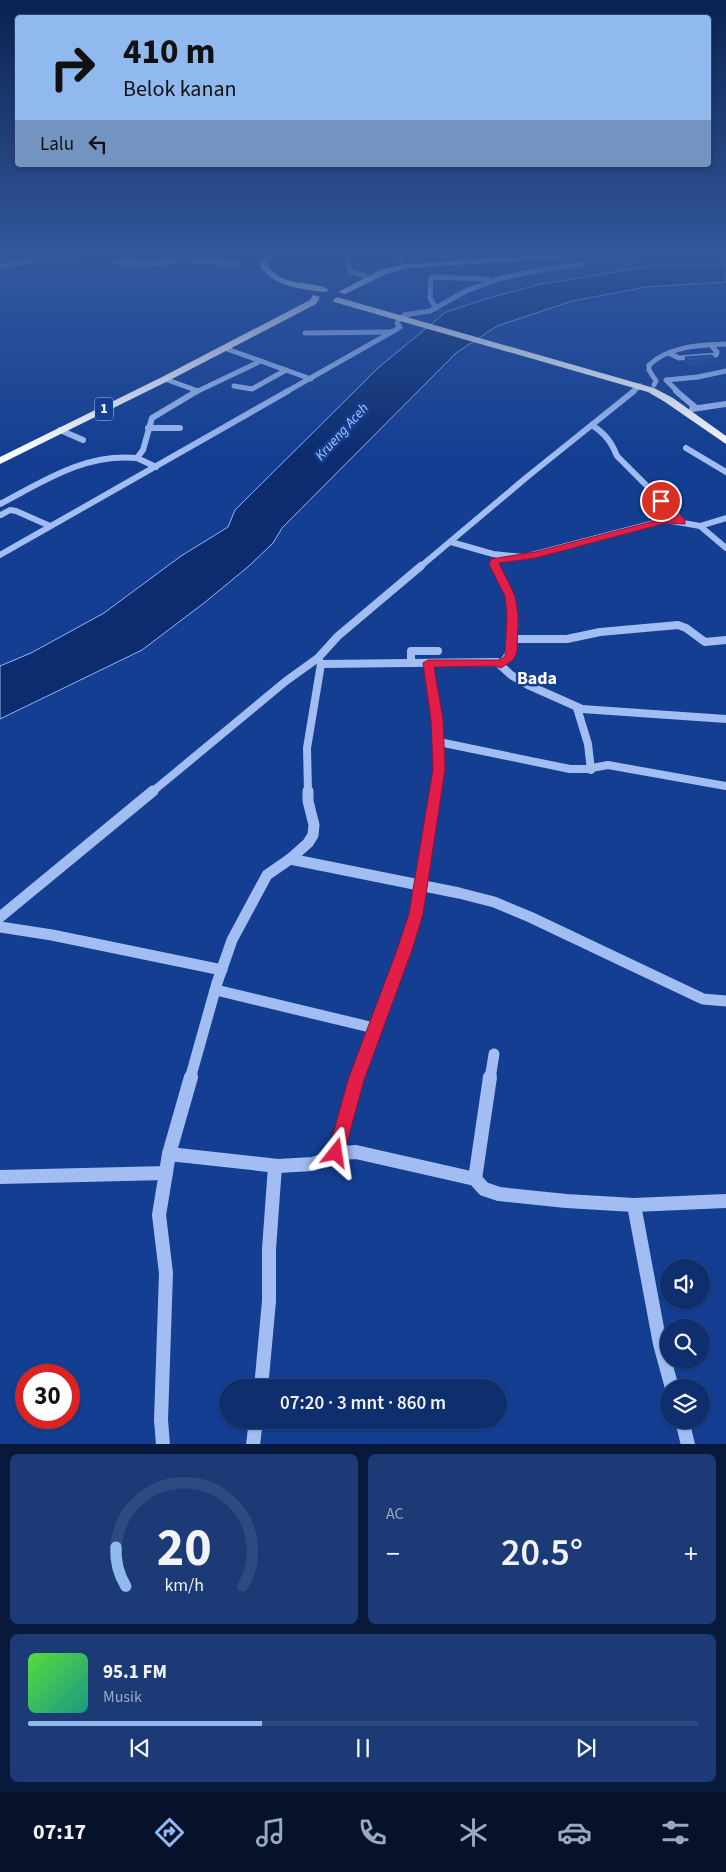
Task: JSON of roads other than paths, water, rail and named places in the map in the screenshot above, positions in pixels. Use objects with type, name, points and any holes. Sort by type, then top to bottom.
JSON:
[{"type":"highway","name":"1","points":[[0,461],[276,321]]},
{"type":"highway","name":"1","points":[[208,357],[284,321]]},
{"type":"highway","points":[[418,321],[635,383],[661,395],[707,425],[726,441]]},
{"type":"highway","points":[[635,383],[655,383],[693,408],[707,425],[726,434]]},
{"type":"street","points":[[0,555],[400,327],[397,323],[398,321]]},
{"type":"street","points":[[305,333],[391,332]]},
{"type":"street","points":[[726,344],[711,344],[669,353],[655,359],[649,366],[655,383],[726,371]]},
{"type":"street","points":[[669,353],[679,358],[717,355],[711,344]]},
{"type":"street","points":[[228,349],[311,379]]},
{"type":"street","points":[[137,458],[141,456],[152,418],[198,391],[261,361]]},
{"type":"street","points":[[234,386],[252,388],[286,370]]},
{"type":"street","points":[[165,379],[198,391]]},
{"type":"street","points":[[666,381],[693,408],[726,404]]},
{"type":"street","points":[[0,916],[286,681],[319,661],[338,636],[592,425],[635,383]]},
{"type":"street","points":[[592,425],[604,433],[612,443],[617,456],[682,522]]},
{"type":"street","points":[[148,428],[180,428]]},
{"type":"street","points":[[60,430],[83,440]]},
{"type":"street","points":[[686,448],[726,472]]},
{"type":"street","points":[[0,504],[82,462],[112,457],[137,458],[156,467]]},
{"type":"street","points":[[1,515],[10,510],[16,510],[50,526]]},
{"type":"street","points":[[700,526],[726,518]]},
{"type":"street","points":[[501,664],[509,658],[512,639],[512,615],[510,596],[494,564],[498,559],[536,555],[666,520],[700,526],[726,548]]},
{"type":"street","points":[[451,542],[508,558]]},
{"type":"street","points":[[512,639],[567,639],[600,632],[678,625],[687,627],[705,642],[726,640]]},
{"type":"street","points":[[411,663],[411,652],[438,651]]},
{"type":"street","points":[[319,661],[497,662],[509,674],[564,703],[578,708],[726,719]]},
{"type":"street","points":[[162,1444],[161,1420],[166,1273],[159,1215],[169,1154],[232,940],[267,875],[290,859],[308,843],[313,835],[314,826],[308,801],[307,748],[319,661]]},
{"type":"street","points":[[336,1153],[356,1080],[416,914],[439,769],[438,742],[428,663]]},
{"type":"street","points":[[578,708],[588,744],[591,770]]},
{"type":"street","points":[[438,742],[583,771],[591,770],[599,765],[608,765],[726,786]]},
{"type":"street","points":[[290,859],[421,885],[494,902],[530,916],[702,999],[726,1001]]},
{"type":"street","points":[[0,928],[52,935],[222,970]]},
{"type":"street","points":[[216,990],[374,1028]]},
{"type":"street","points":[[475,1179],[494,1054]]},
{"type":"street","points":[[169,1154],[275,1166],[314,1164],[336,1153],[345,1151],[475,1179],[484,1189],[499,1194],[566,1201],[634,1205],[726,1200]]},
{"type":"street","points":[[262,1379],[269,1301],[269,1249],[275,1166]]},
{"type":"street","points":[[0,1177],[166,1173]]},
{"type":"street","points":[[634,1205],[660,1344],[670,1379]]},
{"type":"street","points":[[253,1444],[255,1429]]},
{"type":"street","points":[[684,1429],[688,1444]]},
{"type":"water","name":"Krueng Aceh","points":[[435,321],[511,321],[497,326],[456,353],[282,528],[273,543],[249,566],[204,603],[142,650],[0,719],[0,666],[31,653],[104,613],[181,556],[228,527],[235,510],[379,367]]},
{"type":"district","name":"Bada","points":[[537,678]]}]
